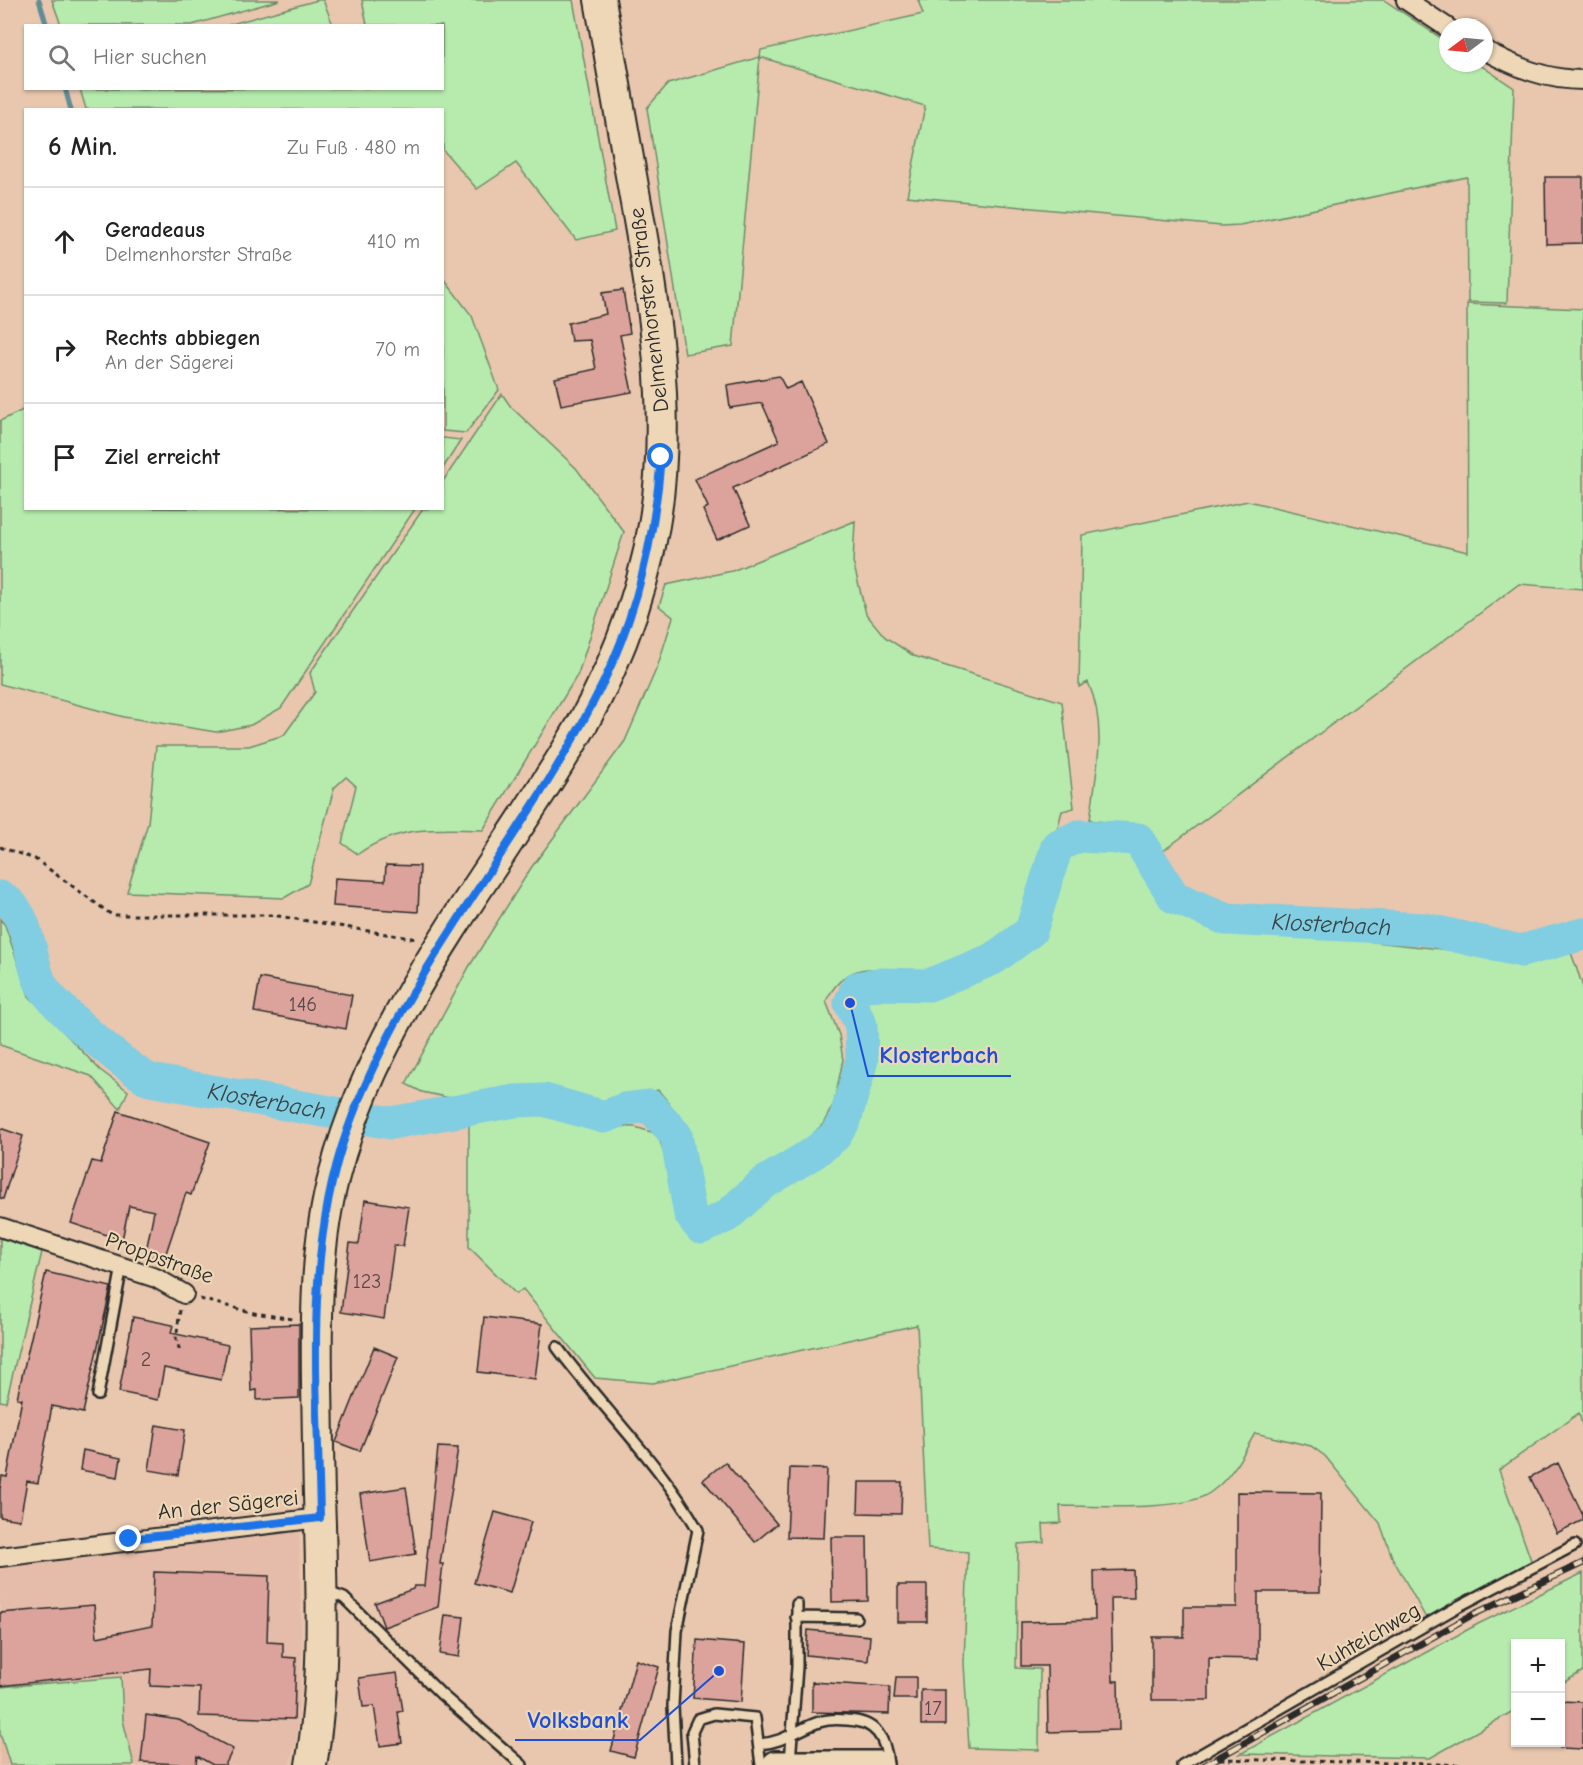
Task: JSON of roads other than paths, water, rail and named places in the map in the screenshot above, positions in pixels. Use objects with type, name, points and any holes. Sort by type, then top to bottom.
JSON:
[{"type":"main road","name":"Delmenhorster Straße","points":[[311,1765],[322,1664],[316,1322],[320,1255],[333,1178],[346,1131],[379,1055],[415,990],[579,729],[604,681],[620,641],[649,549],[661,457],[660,376],[646,259],[600,0]]},
{"type":"street","points":[[1406,0],[1439,22]]},
{"type":"street","points":[[1493,55],[1514,67],[1541,75],[1583,80]]},
{"type":"street","name":"Proppstraße","points":[[0,1227],[156,1278],[183,1294]]},
{"type":"street","name":"An der Sägerei","points":[[0,1557],[320,1518]]},
{"type":"street","points":[[783,1765],[879,1765]]},
{"type":"lane","points":[[98,1395],[122,1266]]},
{"type":"lane","points":[[557,1347],[592,1394],[678,1496],[698,1530],[677,1631],[673,1706],[676,1765]]},
{"type":"lane","name":"Kuhteichweg","points":[[1182,1765],[1459,1606],[1575,1545]]},
{"type":"lane","points":[[322,1589],[344,1598],[441,1694],[522,1765]]},
{"type":"lane","points":[[783,1765],[792,1735],[797,1666],[797,1604]]},
{"type":"lane","points":[[796,1617],[856,1618]]},
{"type":"lane","points":[[695,1765],[693,1732],[698,1719],[714,1714],[755,1718],[761,1765]]},
{"type":"lane","points":[[759,1744],[773,1743],[821,1721],[860,1720],[873,1726],[881,1734],[888,1765]]},
{"type":"waterway","points":[[39,0],[46,24]]},
{"type":"waterway","points":[[66,90],[70,108]]},
{"type":"waterway","name":"Klosterbach","points":[[0,897],[10,903],[17,912],[27,935],[36,972],[47,992],[90,1035],[150,1080],[391,1123],[515,1101],[544,1100],[604,1117],[625,1109],[650,1106],[676,1135],[690,1214],[701,1228],[727,1216],[762,1184],[815,1152],[835,1136],[845,1120],[862,1060],[861,1025],[850,1003],[857,988],[877,984],[929,985],[993,959],[1031,931],[1057,846],[1079,836],[1138,839],[1174,897],[1226,919],[1425,929],[1521,951],[1583,934]]},
{"type":"railway","points":[[1205,1765],[1470,1616],[1583,1563]]},
{"type":"place","name":"Klosterbach","points":[[850,1003]]},
{"type":"place","name":"Volksbank","points":[[719,1671]]}]
